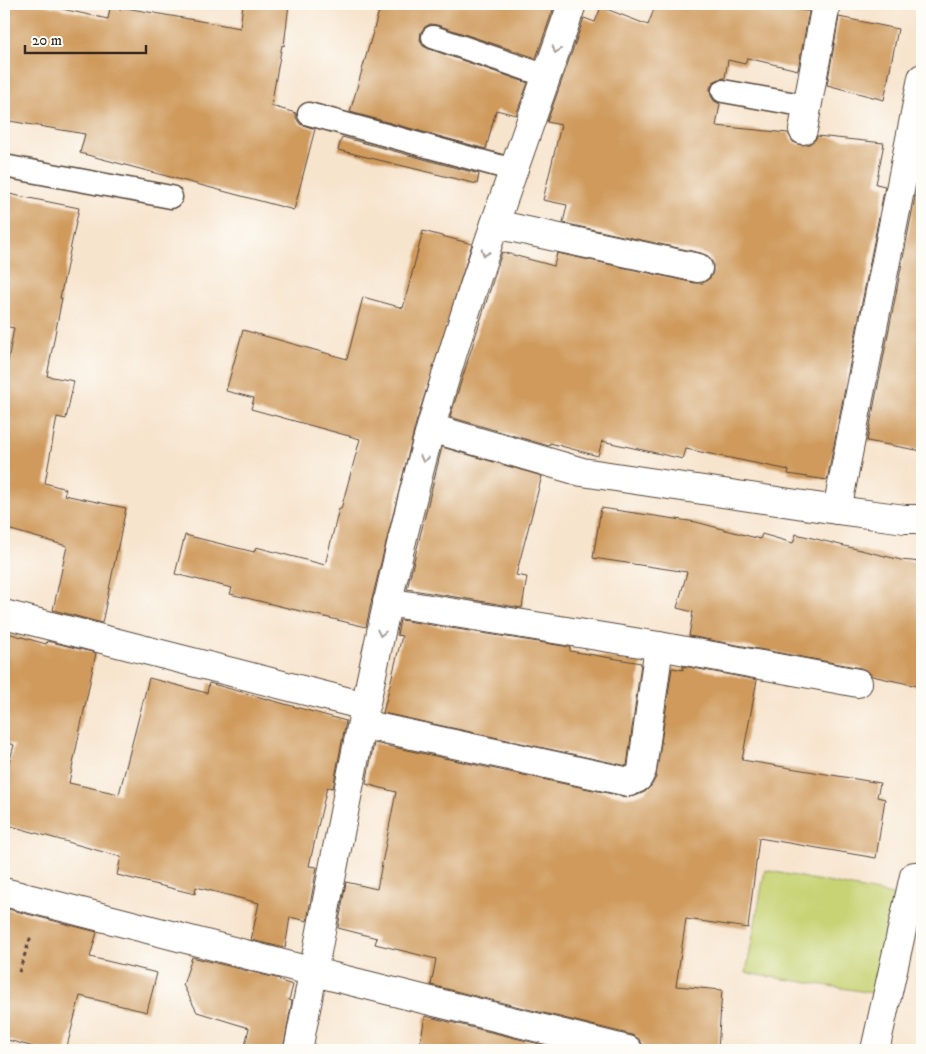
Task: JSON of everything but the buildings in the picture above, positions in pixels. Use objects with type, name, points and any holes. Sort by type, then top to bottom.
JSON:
[{"type":"street","points":[[298,1050],[388,602],[431,428],[468,303],[572,4]]},
{"type":"street","points":[[805,118],[826,4]]},
{"type":"street","points":[[837,510],[922,78]]},
{"type":"street","points":[[496,224],[698,268]]},
{"type":"street","points":[[431,428],[582,472],[837,510],[905,519],[922,518]]},
{"type":"street","points":[[388,602],[659,646],[858,683]]},
{"type":"street","points":[[4,614],[364,715],[629,782],[638,778],[642,770],[659,646]]},
{"type":"street","points":[[875,1050],[914,876],[922,877]]},
{"type":"street","points":[[4,892],[628,1050]]},
{"type":"lane","points":[[433,37],[547,76]]},
{"type":"lane","points":[[723,92],[805,118]]},
{"type":"lane","points":[[309,114],[514,170]]},
{"type":"lane","points":[[4,166],[172,197]]},
{"type":"green space","points":[[765,870],[893,895],[873,993],[746,973]]}]
